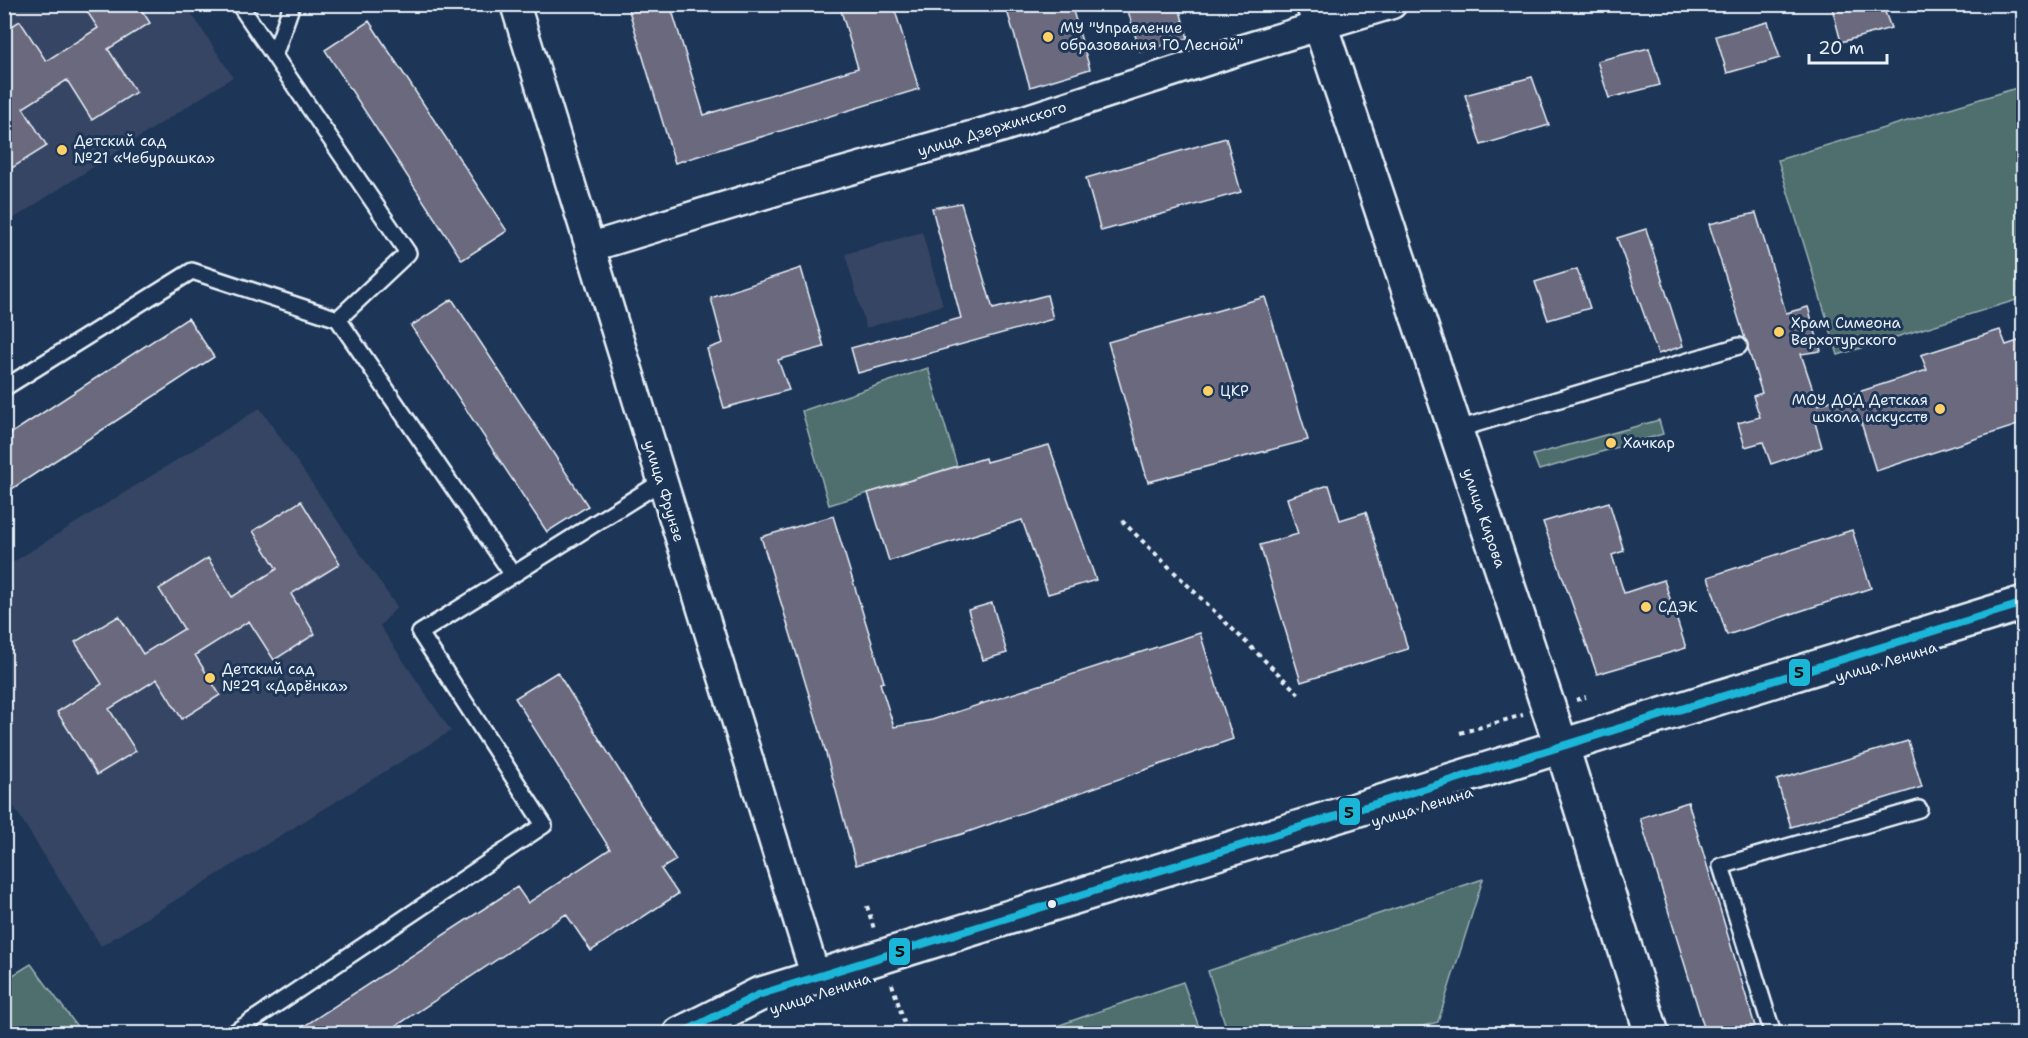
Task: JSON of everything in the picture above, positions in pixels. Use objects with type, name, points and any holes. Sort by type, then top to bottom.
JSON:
[{"type":"main road","name":"улица Кирова","points":[[1316,16],[1564,755],[1652,1034]]},
{"type":"main road","points":[[1564,755],[2024,603]]},
{"type":"main road","name":"улица Ленина","points":[[720,1034],[819,986],[1564,755],[2024,619]]},
{"type":"main road","points":[[680,1034],[758,995],[819,986]]},
{"type":"street","name":"улица Фрунзе","points":[[514,4],[819,986]]},
{"type":"street","name":"улица Дзержинского","points":[[591,247],[782,189],[1003,127],[1316,16],[1392,4]]},
{"type":"lane","points":[[239,4],[408,254],[338,319]]},
{"type":"lane","points":[[274,56],[292,4]]},
{"type":"lane","points":[[4,388],[192,271],[338,319],[513,575]]},
{"type":"lane","points":[[1455,430],[1739,346]]},
{"type":"lane","points":[[232,1034],[544,825],[420,633],[661,482]]},
{"type":"lane","points":[[1773,1034],[1721,866],[1919,809]]},
{"type":"path","points":[[1122,521],[1300,695]]},
{"type":"shaded area","name":"Детский сад №21 «Чебурашка»","points":[[5,5],[186,5],[233,77],[5,224]]},
{"type":"shaded area","points":[[922,232],[943,305],[866,328],[845,254]]},
{"type":"shaded area","name":"Детский сад №29 «Дарёнка»","points":[[260,408],[397,607],[380,626],[451,731],[101,946],[5,793],[5,567]]},
{"type":"green space","points":[[2023,86],[2023,298],[1838,355],[1778,160]]},
{"type":"green space","points":[[928,368],[957,466],[829,505],[802,411]]},
{"type":"green space","points":[[1659,420],[1663,434],[1539,470],[1533,455]]},
{"type":"green space","points":[[1483,879],[1438,1022],[1400,1033],[1228,1033],[1208,971]]},
{"type":"green space","points":[[31,964],[82,1033],[5,1033],[5,980]]},
{"type":"green space","points":[[1183,982],[1201,1033],[1053,1033],[1051,1028]]},
{"type":"building","points":[[82,4],[138,4],[150,23],[108,49],[136,92],[92,120],[67,80],[23,108],[47,146],[4,173],[4,31],[20,21],[46,61],[98,28]]},
{"type":"building","points":[[627,4],[670,4],[704,115],[858,68],[839,4],[893,4],[919,89],[675,163]]},
{"type":"building","name":"МУ \"Управление образования ГО Лесной\"","points":[[1005,4],[1071,4],[1090,69],[1030,87]]},
{"type":"building","name":"МУ \"Управление образования ГО Лесной\"","points":[[1126,4],[1178,4],[1188,38],[1140,52]]},
{"type":"building","points":[[1831,4],[1882,4],[1891,28],[1841,42]]},
{"type":"building","points":[[369,21],[507,231],[462,260],[325,50]]},
{"type":"building","points":[[1768,22],[1780,58],[1727,73],[1716,36]]},
{"type":"building","points":[[1649,48],[1660,85],[1609,98],[1597,61]]},
{"type":"building","points":[[1532,77],[1549,125],[1481,145],[1465,95]]},
{"type":"building","points":[[1226,138],[1241,192],[1101,231],[1086,178]]},
{"type":"building","points":[[961,203],[993,309],[1047,295],[1053,319],[858,373],[851,348],[961,318],[932,208]]},
{"type":"building","points":[[1756,213],[1786,313],[1808,307],[1821,351],[1801,354],[1818,405],[1927,370],[1921,355],[2000,330],[2006,345],[2024,339],[2024,423],[1876,471],[1860,419],[1814,419],[1822,447],[1771,464],[1763,442],[1745,447],[1738,423],[1760,417],[1753,396],[1762,393],[1709,224]]},
{"type":"building","points":[[1646,229],[1683,346],[1658,354],[1617,238]]},
{"type":"building","points":[[801,268],[824,347],[778,360],[789,390],[724,408],[707,349],[723,343],[711,298]]},
{"type":"building","points":[[1577,269],[1590,308],[1548,320],[1535,282]]},
{"type":"building","name":"ЦКР","points":[[1265,297],[1308,440],[1148,482],[1108,342]]},
{"type":"building","points":[[452,299],[588,506],[547,532],[411,326]]},
{"type":"building","points":[[188,318],[214,357],[4,494],[4,438]]},
{"type":"building","points":[[1049,445],[1096,580],[1048,594],[1022,520],[889,561],[868,493],[985,458],[986,462]]},
{"type":"building","points":[[1329,485],[1340,520],[1366,512],[1408,649],[1301,682],[1260,545],[1298,534],[1287,498]]},
{"type":"building","points":[[301,501],[340,564],[291,594],[315,634],[274,660],[249,621],[195,655],[220,695],[182,719],[157,679],[109,709],[136,751],[97,775],[57,712],[102,684],[75,642],[119,616],[143,654],[184,629],[159,589],[208,558],[232,597],[277,569],[253,531]]},
{"type":"building","points":[[1609,502],[1624,551],[1612,555],[1624,593],[1664,580],[1686,648],[1597,674],[1543,522]]},
{"type":"building","points":[[833,516],[884,682],[880,683],[894,727],[932,720],[1200,633],[1233,739],[962,834],[856,865],[820,731],[761,537]]},
{"type":"building","points":[[1852,530],[1871,588],[1727,635],[1708,577]]},
{"type":"building","points":[[992,603],[1007,653],[983,660],[968,610]]},
{"type":"building","points":[[557,672],[676,860],[661,869],[678,894],[591,951],[566,914],[384,1034],[292,1034],[517,887],[528,903],[610,849],[515,698]]},
{"type":"building","points":[[1908,741],[1922,787],[1791,827],[1777,780]]},
{"type":"building","points":[[1688,802],[1755,1026],[1733,1034],[1706,1034],[1640,818]]},
{"type":"transit line","name":"5","points":[[680,1034],[758,995],[2024,603]]},
{"type":"place","name":"МУ \"Управление образования ГО Лесной\"","points":[[1048,37]]},
{"type":"place","name":"Детский сад №21 «Чебурашка»","points":[[62,150]]},
{"type":"place","name":"Храм Симеона Верхотурского","points":[[1779,332]]},
{"type":"place","name":"ЦКР","points":[[1208,391]]},
{"type":"place","name":"МОУ ДОД Детская школа искусств","points":[[1940,409]]},
{"type":"place","name":"Хачкар","points":[[1611,443]]},
{"type":"place","name":"СДЭК","points":[[1646,607]]},
{"type":"place","name":"Детский сад №29 «Дарёнка»","points":[[210,678]]}]
